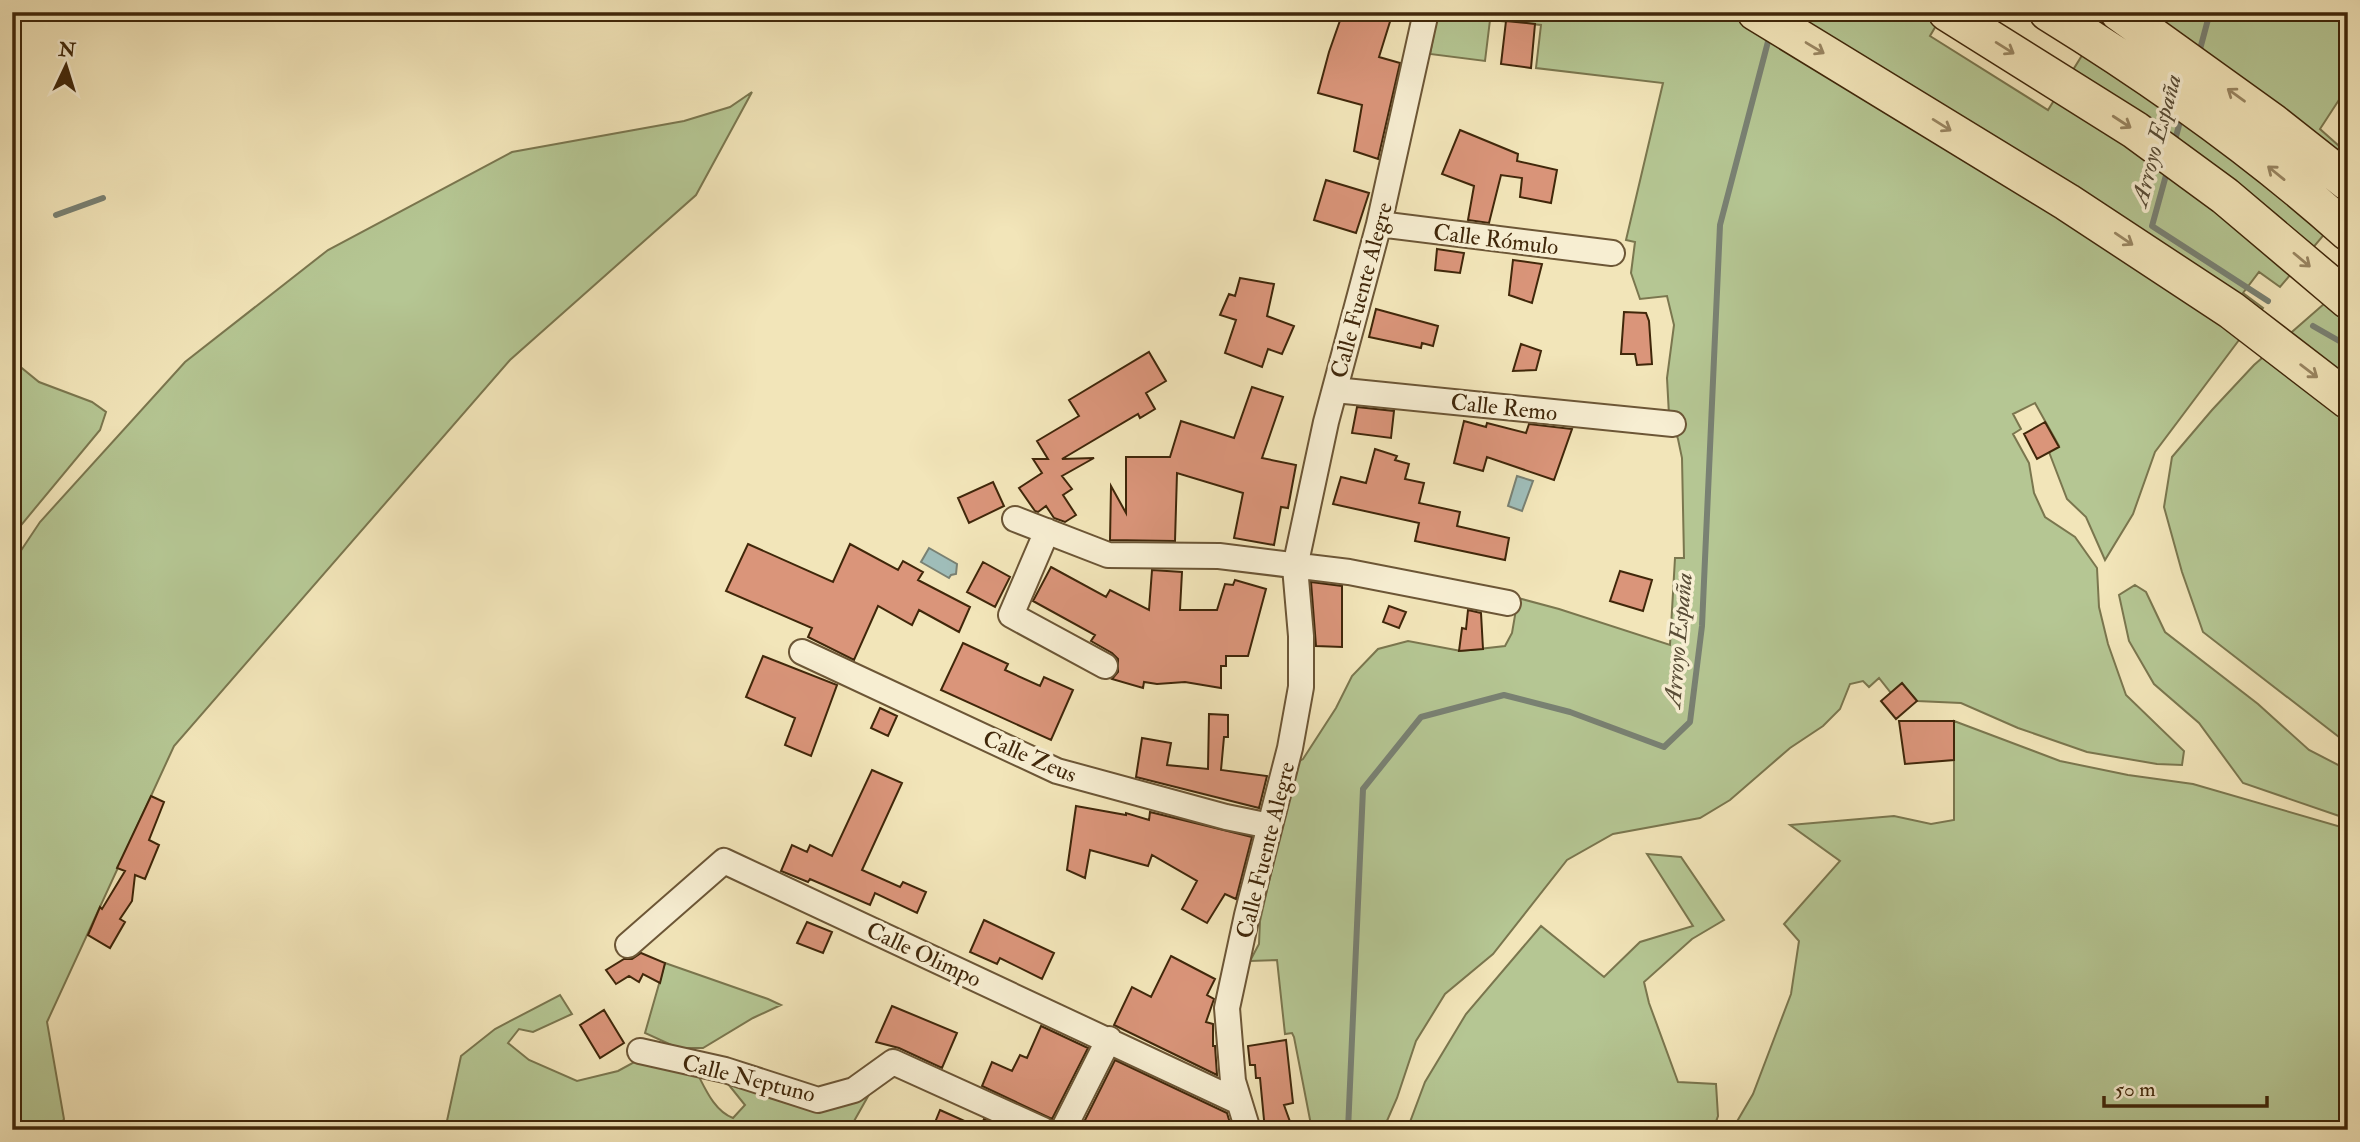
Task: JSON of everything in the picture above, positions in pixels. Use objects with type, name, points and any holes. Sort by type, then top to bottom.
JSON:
[{"type":"highway","points":[[1756,12],[2067,202],[2231,310],[2348,400]]},
{"type":"highway","points":[[1947,12],[2135,130],[2225,196],[2348,300]]},
{"type":"highway","points":[[2048,12],[2254,155],[2348,232]]},
{"type":"highway","points":[[2119,12],[2261,114],[2348,182]]},
{"type":"street","name":"Calle Fuente Alegre","points":[[1248,1130],[1233,1081],[1227,1008],[1247,915],[1290,748],[1301,687],[1301,636],[1295,567],[1335,390],[1380,224],[1426,12]]},
{"type":"street","name":"Calle Rómulo","points":[[1380,224],[1612,253]]},
{"type":"street","name":"Calle Remo","points":[[1335,390],[1674,425]]},
{"type":"street","points":[[1015,519],[1108,555],[1219,556],[1349,572],[1508,603]]},
{"type":"street","points":[[1047,531],[1011,615],[1105,666]]},
{"type":"street","name":"Calle Zeus","points":[[802,652],[1057,771],[1226,817],[1270,826]]},
{"type":"street","name":"Calle Olimpo","points":[[628,945],[724,861],[1239,1102]]},
{"type":"street","points":[[1063,1130],[1108,1039]]},
{"type":"street","name":"Calle Neptuno","points":[[640,1051],[724,1070],[818,1100],[854,1090],[893,1062],[1043,1130]]},
{"type":"green space","points":[[1438,12],[1561,12],[1587,21],[1620,21],[1665,12],[1944,12],[1930,36],[2048,110],[2109,12],[2348,12],[2348,86],[2320,129],[2348,154],[2348,206],[2280,287],[2259,272],[2243,293],[2263,308],[2155,452],[2133,514],[2105,560],[2086,517],[2067,499],[2049,452],[2059,446],[2035,403],[2013,414],[2021,429],[2013,434],[2029,463],[2034,493],[2045,517],[2075,537],[2097,568],[2099,607],[2108,644],[2126,695],[2184,751],[2182,765],[2157,764],[2087,752],[2018,728],[1961,703],[1917,701],[1902,684],[1891,693],[1879,678],[1869,687],[1863,681],[1850,684],[1840,709],[1823,726],[1790,748],[1730,800],[1700,818],[1613,834],[1567,860],[1493,954],[1445,994],[1416,1041],[1383,1130],[1312,1130],[1294,1037],[1292,1033],[1285,1034],[1277,960],[1250,961],[1259,944],[1260,921],[1296,763],[1303,759],[1336,708],[1352,676],[1378,649],[1408,641],[1461,651],[1505,646],[1512,633],[1518,598],[1670,645],[1675,558],[1684,558],[1682,458],[1669,415],[1667,378],[1674,325],[1667,296],[1640,299],[1631,273],[1635,242],[1626,240],[1663,83],[1536,68],[1541,25],[1490,20],[1485,61],[1430,54]]},
{"type":"green space","points":[[752,92],[696,195],[510,360],[174,746],[47,1022],[64,1119],[58,1130],[12,1130],[12,564],[40,522],[185,362],[328,250],[512,152],[684,121],[730,107]]},
{"type":"green space","points":[[2325,303],[2348,322],[2348,744],[2203,632],[2182,572],[2164,507],[2172,457],[2254,365]]},
{"type":"green space","points":[[12,360],[39,382],[92,402],[106,412],[100,430],[12,539]]},
{"type":"green space","points":[[2135,585],[2146,592],[2165,632],[2258,704],[2309,750],[2348,770],[2348,819],[2243,783],[2199,723],[2154,684],[2129,641],[2119,595]]},
{"type":"green space","points":[[1954,721],[2060,761],[2128,775],[2193,784],[2348,829],[2348,1130],[1732,1130],[1753,1094],[1791,994],[1799,941],[1784,924],[1840,861],[1790,825],[1894,816],[1931,824],[1954,820]]},
{"type":"green space","points":[[1647,854],[1681,857],[1724,920],[1692,939],[1644,982],[1678,1082],[1716,1084],[1718,1116],[1713,1130],[1407,1130],[1425,1082],[1466,1014],[1541,926],[1604,977],[1640,942],[1693,926]]},
{"type":"green space","points":[[665,963],[781,1005],[753,1018],[703,1048],[678,1048],[645,1033]]},
{"type":"green space","points":[[560,995],[572,1014],[533,1032],[519,1029],[508,1043],[529,1060],[577,1081],[618,1071],[638,1060],[696,1071],[715,1105],[733,1118],[745,1105],[724,1079],[766,1095],[871,1091],[849,1130],[445,1130],[461,1056],[495,1029]]},
{"type":"water","points":[[1517,476],[1533,481],[1522,511],[1508,506]]},
{"type":"water","points":[[929,548],[957,564],[956,574],[949,578],[921,562]]},
{"type":"building","points":[[1343,12],[1393,12],[1379,57],[1400,63],[1378,159],[1354,151],[1362,105],[1318,93]]},
{"type":"building","points":[[1506,21],[1535,24],[1531,68],[1501,64]]},
{"type":"building","points":[[1460,130],[1518,154],[1517,161],[1557,170],[1551,203],[1520,197],[1522,178],[1501,175],[1489,223],[1468,220],[1474,186],[1442,174]]},
{"type":"building","points":[[1326,180],[1369,193],[1356,233],[1314,220]]},
{"type":"building","points":[[1437,249],[1464,253],[1460,273],[1435,270]]},
{"type":"building","points":[[1513,260],[1542,264],[1532,303],[1509,295]]},
{"type":"building","points":[[1240,278],[1274,284],[1267,316],[1294,326],[1282,354],[1268,349],[1262,367],[1225,353],[1236,320],[1220,315],[1229,294],[1235,296]]},
{"type":"building","points":[[1376,309],[1438,326],[1433,346],[1422,343],[1421,348],[1369,337]]},
{"type":"building","points":[[1624,312],[1646,313],[1652,364],[1637,365],[1635,354],[1621,354]]},
{"type":"building","points":[[1521,344],[1541,351],[1536,370],[1513,371]]},
{"type":"building","points":[[1149,352],[1166,381],[1146,393],[1155,409],[1140,418],[1138,414],[1062,459],[1094,458],[1062,476],[1072,489],[1063,495],[1076,515],[1065,522],[1054,518],[1046,506],[1038,512],[1035,511],[1019,488],[1042,473],[1033,459],[1048,459],[1037,441],[1079,416],[1069,400]]},
{"type":"building","points":[[1252,387],[1283,397],[1262,458],[1296,465],[1288,508],[1281,507],[1274,545],[1234,538],[1243,493],[1177,473],[1175,541],[1110,540],[1111,486],[1126,513],[1126,457],[1170,457],[1181,421],[1234,438]]},
{"type":"building","points":[[1357,407],[1394,411],[1391,438],[1352,433]]},
{"type":"building","points":[[1464,421],[1486,427],[1487,423],[1526,433],[1529,424],[1572,429],[1554,480],[1487,457],[1483,471],[1454,463]]},
{"type":"building","points":[[2045,422],[2059,447],[2037,459],[2024,434]]},
{"type":"building","points":[[1375,449],[1397,456],[1395,460],[1409,464],[1405,479],[1424,483],[1419,503],[1460,512],[1457,526],[1509,538],[1505,560],[1415,541],[1419,523],[1333,504],[1341,477],[1366,483]]},
{"type":"building","points":[[993,482],[1004,506],[969,523],[958,498]]},
{"type":"building","points":[[748,544],[833,582],[850,544],[898,570],[903,561],[923,572],[918,580],[970,607],[959,632],[919,610],[912,625],[878,606],[854,660],[808,637],[812,628],[726,591]]},
{"type":"building","points":[[983,562],[1010,577],[995,607],[967,592]]},
{"type":"building","points":[[1051,567],[1106,597],[1110,590],[1149,610],[1152,570],[1182,572],[1180,610],[1217,610],[1225,584],[1233,585],[1235,580],[1266,589],[1248,656],[1226,656],[1226,666],[1221,666],[1221,688],[1185,682],[1144,682],[1143,688],[1112,679],[1118,672],[1118,659],[1091,641],[1095,635],[1033,601]]},
{"type":"building","points":[[1620,571],[1652,580],[1643,611],[1610,601]]},
{"type":"building","points":[[1311,582],[1342,586],[1342,647],[1316,646]]},
{"type":"building","points":[[1389,606],[1406,612],[1399,628],[1383,622]]},
{"type":"building","points":[[1468,610],[1481,613],[1483,649],[1459,651],[1462,628],[1466,629]]},
{"type":"building","points":[[963,643],[1008,664],[1005,670],[1040,686],[1044,677],[1073,690],[1051,740],[941,690]]},
{"type":"building","points":[[763,656],[837,685],[811,756],[785,745],[795,718],[746,697]]},
{"type":"building","points":[[1902,683],[1917,701],[1896,719],[1881,701]]},
{"type":"building","points":[[880,708],[897,716],[888,736],[871,728]]},
{"type":"building","points":[[1209,714],[1228,715],[1228,737],[1224,737],[1221,770],[1267,776],[1259,808],[1136,777],[1142,738],[1171,743],[1167,765],[1208,769]]},
{"type":"building","points":[[1899,721],[1954,721],[1954,760],[1905,764]]},
{"type":"building","points":[[872,770],[902,783],[862,870],[900,887],[903,882],[926,892],[917,913],[875,893],[870,905],[810,879],[808,882],[781,871],[792,845],[807,852],[810,845],[832,856]]},
{"type":"building","points":[[151,796],[164,802],[149,840],[159,845],[145,879],[135,875],[132,901],[120,919],[125,922],[110,948],[88,935],[100,907],[102,909],[125,871],[117,868]]},
{"type":"building","points":[[1076,806],[1126,813],[1149,820],[1150,812],[1252,837],[1236,899],[1225,894],[1207,923],[1182,909],[1197,881],[1152,855],[1148,866],[1090,850],[1085,878],[1067,870]]},
{"type":"building","points":[[984,920],[1054,953],[1042,979],[1000,958],[997,964],[970,952]]},
{"type":"building","points":[[807,922],[832,932],[823,953],[797,943]]},
{"type":"building","points":[[641,953],[665,963],[660,983],[643,974],[639,982],[629,976],[616,984],[606,970]]},
{"type":"building","points":[[1171,956],[1215,979],[1207,995],[1214,999],[1206,1022],[1213,1024],[1217,1075],[1114,1025],[1132,987],[1151,997]]},
{"type":"building","points":[[892,1006],[957,1033],[942,1068],[899,1048],[876,1042]]},
{"type":"building","points":[[604,1010],[624,1043],[600,1058],[580,1025]]},
{"type":"building","points":[[1041,1026],[1088,1048],[1052,1119],[982,1086],[992,1062],[1012,1071],[1020,1055],[1027,1058]]},
{"type":"building","points":[[1286,1040],[1293,1103],[1284,1105],[1293,1130],[1265,1130],[1260,1078],[1256,1078],[1255,1065],[1250,1065],[1248,1046]]},
{"type":"building","points":[[1115,1060],[1227,1113],[1232,1130],[1080,1130]]},
{"type":"building","points":[[940,1110],[980,1128],[984,1119],[1006,1130],[932,1130]]},
{"type":"waterway","name":"Arroyo España","points":[[2199,53],[2210,12]]},
{"type":"waterway","name":"Arroyo España","points":[[1348,1130],[1363,789],[1421,717],[1504,695],[1570,712],[1664,747],[1690,722],[1702,626],[1720,225],[1770,34]]},
{"type":"waterway","name":"Arroyo España","points":[[2174,144],[2182,114]]},
{"type":"waterway","name":"Arroyo España","points":[[2168,168],[2152,226],[2268,301]]},
{"type":"waterway","points":[[56,215],[103,198]]},
{"type":"waterway","name":"Arroyo España","points":[[2313,326],[2348,346]]}]
